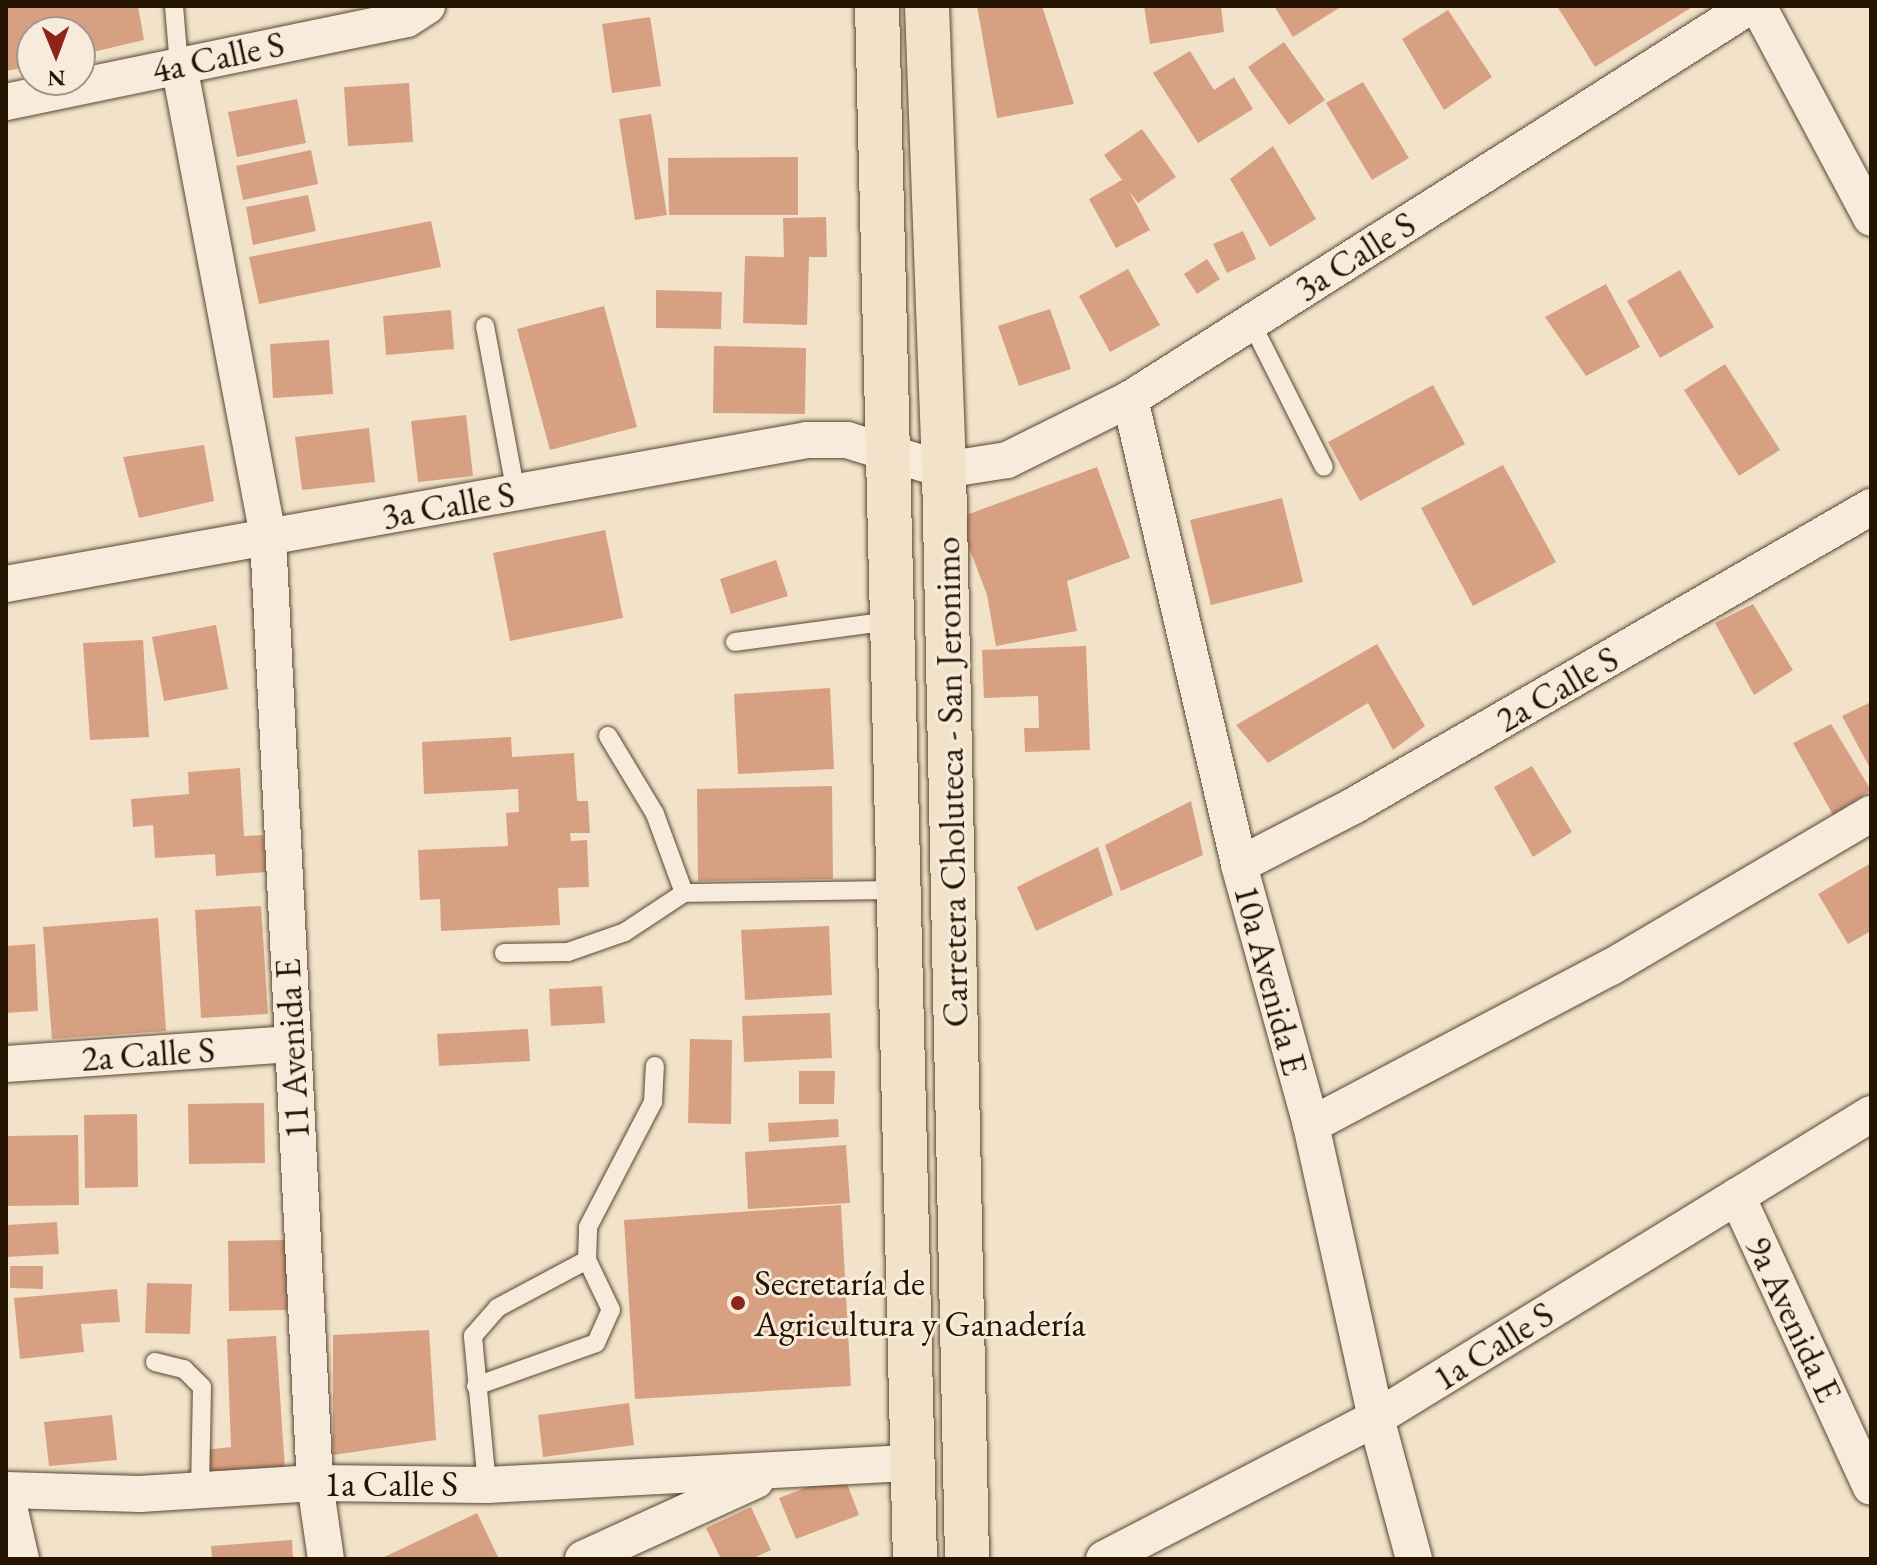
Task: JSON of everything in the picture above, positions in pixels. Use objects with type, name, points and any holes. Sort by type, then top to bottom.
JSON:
[{"type":"highway","name":"Carretera Choluteca - San Jeronimo","points":[[877,6],[915,1559]]},
{"type":"highway","name":"Carretera Choluteca - San Jeronimo","points":[[927,6],[944,470],[967,1559]]},
{"type":"street","name":"4a Calle S","points":[[6,102],[407,19],[427,6]]},
{"type":"street","name":"3a Calle S","points":[[6,584],[807,440],[847,440],[944,470],[975,469],[1007,460],[1130,399],[1750,6]]},
{"type":"street","points":[[1758,6],[1870,215]]},
{"type":"street","name":"11 Avenida E","points":[[179,65],[268,537],[315,1483],[326,1559]]},
{"type":"street","name":"10a Avenida E","points":[[1130,399],[1239,865],[1311,1125],[1376,1418],[1414,1559]]},
{"type":"street","name":"2a Calle S","points":[[1239,865],[1355,805],[1871,507]]},
{"type":"street","points":[[1311,1125],[1611,967],[1871,814]]},
{"type":"street","name":"2a Calle S","points":[[6,1064],[291,1044]]},
{"type":"street","name":"1a Calle S","points":[[1104,1559],[1376,1418],[1871,1114]]},
{"type":"street","name":"9a Avenida E","points":[[1737,1196],[1871,1487]]},
{"type":"street","name":"1a Calle S","points":[[6,1492],[200,1490],[315,1483],[487,1485],[912,1463]]},
{"type":"street","points":[[583,1559],[776,1472]]},
{"type":"street","points":[[6,1492],[21,1559]]},
{"type":"lane","points":[[174,6],[179,65]]},
{"type":"lane","points":[[1251,322],[1324,467]]},
{"type":"lane","points":[[485,326],[516,493]]},
{"type":"lane","points":[[735,642],[894,620]]},
{"type":"lane","points":[[608,736],[655,814],[684,893]]},
{"type":"lane","points":[[504,953],[568,952],[625,932],[684,893],[900,890]]},
{"type":"lane","points":[[476,1386],[596,1343],[611,1310],[587,1260],[588,1227],[653,1102],[655,1066]]},
{"type":"lane","points":[[487,1485],[473,1336],[497,1308],[587,1260]]},
{"type":"lane","points":[[155,1362],[184,1369],[202,1387],[200,1490]]},
{"type":"building","points":[[6,6],[138,6],[144,40],[96,51],[96,16],[16,16],[16,69],[6,71]]},
{"type":"building","points":[[977,6],[1042,6],[1074,104],[997,118]]},
{"type":"building","points":[[1144,6],[1221,6],[1224,32],[1150,44]]},
{"type":"building","points":[[1274,6],[1342,6],[1293,37]]},
{"type":"building","points":[[1557,6],[1694,6],[1595,67]]},
{"type":"building","points":[[1448,10],[1492,77],[1444,110],[1402,39]]},
{"type":"building","points":[[650,17],[661,86],[612,93],[602,24]]},
{"type":"building","points":[[1284,42],[1325,100],[1289,125],[1248,67]]},
{"type":"building","points":[[1190,51],[1214,90],[1234,77],[1253,109],[1198,143],[1153,73]]},
{"type":"building","points":[[1363,82],[1409,158],[1372,180],[1326,103]]},
{"type":"building","points":[[409,83],[413,142],[348,146],[344,87]]},
{"type":"building","points":[[297,99],[306,143],[237,157],[228,112]]},
{"type":"building","points":[[651,114],[667,215],[635,220],[619,119]]},
{"type":"building","points":[[1142,129],[1176,177],[1138,203],[1129,191],[1150,230],[1116,248],[1089,199],[1122,180],[1104,155]]},
{"type":"building","points":[[1273,146],[1316,219],[1270,247],[1230,179]]},
{"type":"building","points":[[311,150],[318,184],[243,200],[236,166]]},
{"type":"building","points":[[798,157],[798,215],[669,215],[668,158]]},
{"type":"building","points":[[308,195],[316,231],[253,245],[246,207]]},
{"type":"building","points":[[826,217],[827,257],[809,257],[807,325],[743,323],[745,256],[784,257],[783,218]]},
{"type":"building","points":[[431,221],[441,267],[259,304],[249,257]]},
{"type":"building","points":[[1243,231],[1256,259],[1227,273],[1213,244]]},
{"type":"building","points":[[1207,259],[1220,279],[1197,294],[1184,274]]},
{"type":"building","points":[[1128,269],[1160,325],[1110,352],[1079,296]]},
{"type":"building","points":[[1680,270],[1714,327],[1660,358],[1627,301]]},
{"type":"building","points":[[1606,284],[1640,347],[1586,376],[1545,317]]},
{"type":"building","points":[[656,290],[722,292],[721,329],[656,328]]},
{"type":"building","points":[[604,306],[637,427],[550,450],[517,329]]},
{"type":"building","points":[[1050,309],[1071,369],[1019,386],[998,326]]},
{"type":"building","points":[[451,310],[454,349],[386,355],[383,316]]},
{"type":"building","points":[[329,340],[333,394],[273,398],[270,344]]},
{"type":"building","points":[[714,346],[806,348],[805,414],[713,413]]},
{"type":"building","points":[[1725,364],[1780,450],[1739,476],[1684,390]]},
{"type":"building","points":[[1433,385],[1465,444],[1360,501],[1328,442]]},
{"type":"building","points":[[466,415],[473,476],[418,482],[411,421]]},
{"type":"building","points":[[369,428],[375,482],[302,490],[295,437]]},
{"type":"building","points":[[204,445],[214,501],[139,518],[123,457]]},
{"type":"building","points":[[1503,465],[1556,562],[1473,606],[1421,508]]},
{"type":"building","points":[[1097,467],[1130,558],[1067,581],[1077,631],[996,646],[987,595],[958,518]]},
{"type":"building","points":[[1282,498],[1303,582],[1211,605],[1190,520]]},
{"type":"building","points":[[605,530],[623,618],[510,641],[493,553]]},
{"type":"building","points":[[776,560],[788,596],[731,614],[720,579]]},
{"type":"building","points":[[1753,604],[1793,670],[1754,695],[1715,623]]},
{"type":"building","points":[[216,625],[228,689],[164,701],[152,637]]},
{"type":"building","points":[[143,640],[149,737],[90,740],[83,643]]},
{"type":"building","points":[[1377,644],[1425,726],[1393,750],[1368,703],[1268,763],[1236,725]]},
{"type":"building","points":[[1086,646],[1090,750],[1025,752],[1024,728],[1039,728],[1038,696],[984,698],[982,650]]},
{"type":"building","points":[[830,688],[834,769],[738,774],[734,694]]},
{"type":"building","points":[[1871,702],[1871,770],[1842,716]]},
{"type":"building","points":[[1831,724],[1871,790],[1833,815],[1793,743]]},
{"type":"building","points":[[511,737],[512,757],[574,753],[577,801],[588,801],[590,833],[570,833],[571,841],[587,840],[589,887],[558,888],[560,925],[441,931],[440,899],[420,900],[418,850],[508,846],[506,813],[519,812],[518,789],[424,794],[422,742]]},
{"type":"building","points":[[1532,766],[1572,832],[1533,857],[1494,787]]},
{"type":"building","points":[[240,768],[244,836],[263,835],[266,872],[216,876],[215,854],[155,858],[153,825],[133,827],[131,799],[189,794],[188,772]]},
{"type":"building","points":[[832,786],[833,879],[698,881],[697,789]]},
{"type":"building","points":[[1191,801],[1203,855],[1121,891],[1105,845]]},
{"type":"building","points":[[1098,847],[1113,895],[1036,931],[1017,887]]},
{"type":"building","points":[[1871,863],[1871,931],[1848,944],[1818,894]]},
{"type":"building","points":[[261,906],[268,1014],[201,1018],[195,910]]},
{"type":"building","points":[[158,918],[166,1031],[52,1039],[43,927]]},
{"type":"building","points":[[829,926],[832,995],[745,1000],[741,930]]},
{"type":"building","points":[[35,944],[38,1011],[6,1013],[6,946]]},
{"type":"building","points":[[602,986],[605,1023],[551,1026],[549,989]]},
{"type":"building","points":[[830,1013],[832,1058],[744,1062],[742,1016]]},
{"type":"building","points":[[528,1029],[530,1061],[439,1066],[437,1034]]},
{"type":"building","points":[[690,1039],[732,1040],[731,1124],[688,1123]]},
{"type":"building","points":[[799,1071],[835,1071],[834,1104],[799,1104]]},
{"type":"building","points":[[264,1103],[265,1163],[189,1164],[188,1104]]},
{"type":"building","points":[[137,1114],[138,1187],[85,1188],[84,1115]]},
{"type":"building","points":[[838,1119],[839,1137],[769,1142],[768,1123]]},
{"type":"building","points":[[78,1135],[79,1205],[7,1206],[6,1136]]},
{"type":"building","points":[[846,1145],[850,1203],[748,1209],[745,1152]]},
{"type":"building","name":"Secretaría de Agricultura y Ganadería","points":[[841,1205],[851,1386],[635,1399],[624,1220]]},
{"type":"building","points":[[57,1222],[59,1254],[6,1257],[6,1225]]},
{"type":"building","points":[[286,1240],[287,1310],[229,1311],[228,1241]]},
{"type":"building","points":[[10,1266],[43,1266],[43,1289],[10,1288]]},
{"type":"building","points":[[147,1283],[192,1284],[190,1334],[145,1333]]},
{"type":"building","points":[[117,1289],[120,1322],[81,1324],[84,1352],[20,1359],[14,1298]]},
{"type":"building","points":[[429,1330],[436,1440],[333,1455],[333,1335]]},
{"type":"building","points":[[276,1336],[285,1470],[207,1479],[204,1450],[231,1447],[227,1339]]},
{"type":"building","points":[[629,1403],[634,1445],[543,1457],[538,1415]]},
{"type":"building","points":[[112,1415],[117,1460],[49,1466],[44,1422]]},
{"type":"building","points":[[843,1473],[859,1515],[796,1539],[779,1498]]},
{"type":"building","points":[[751,1507],[771,1550],[751,1559],[721,1559],[706,1528]]},
{"type":"building","points":[[477,1513],[499,1559],[380,1559]]},
{"type":"building","points":[[292,1540],[293,1559],[212,1559],[211,1546]]},
{"type":"place","name":"Secretaría de Agricultura y Ganadería","points":[[738,1303]]}]
